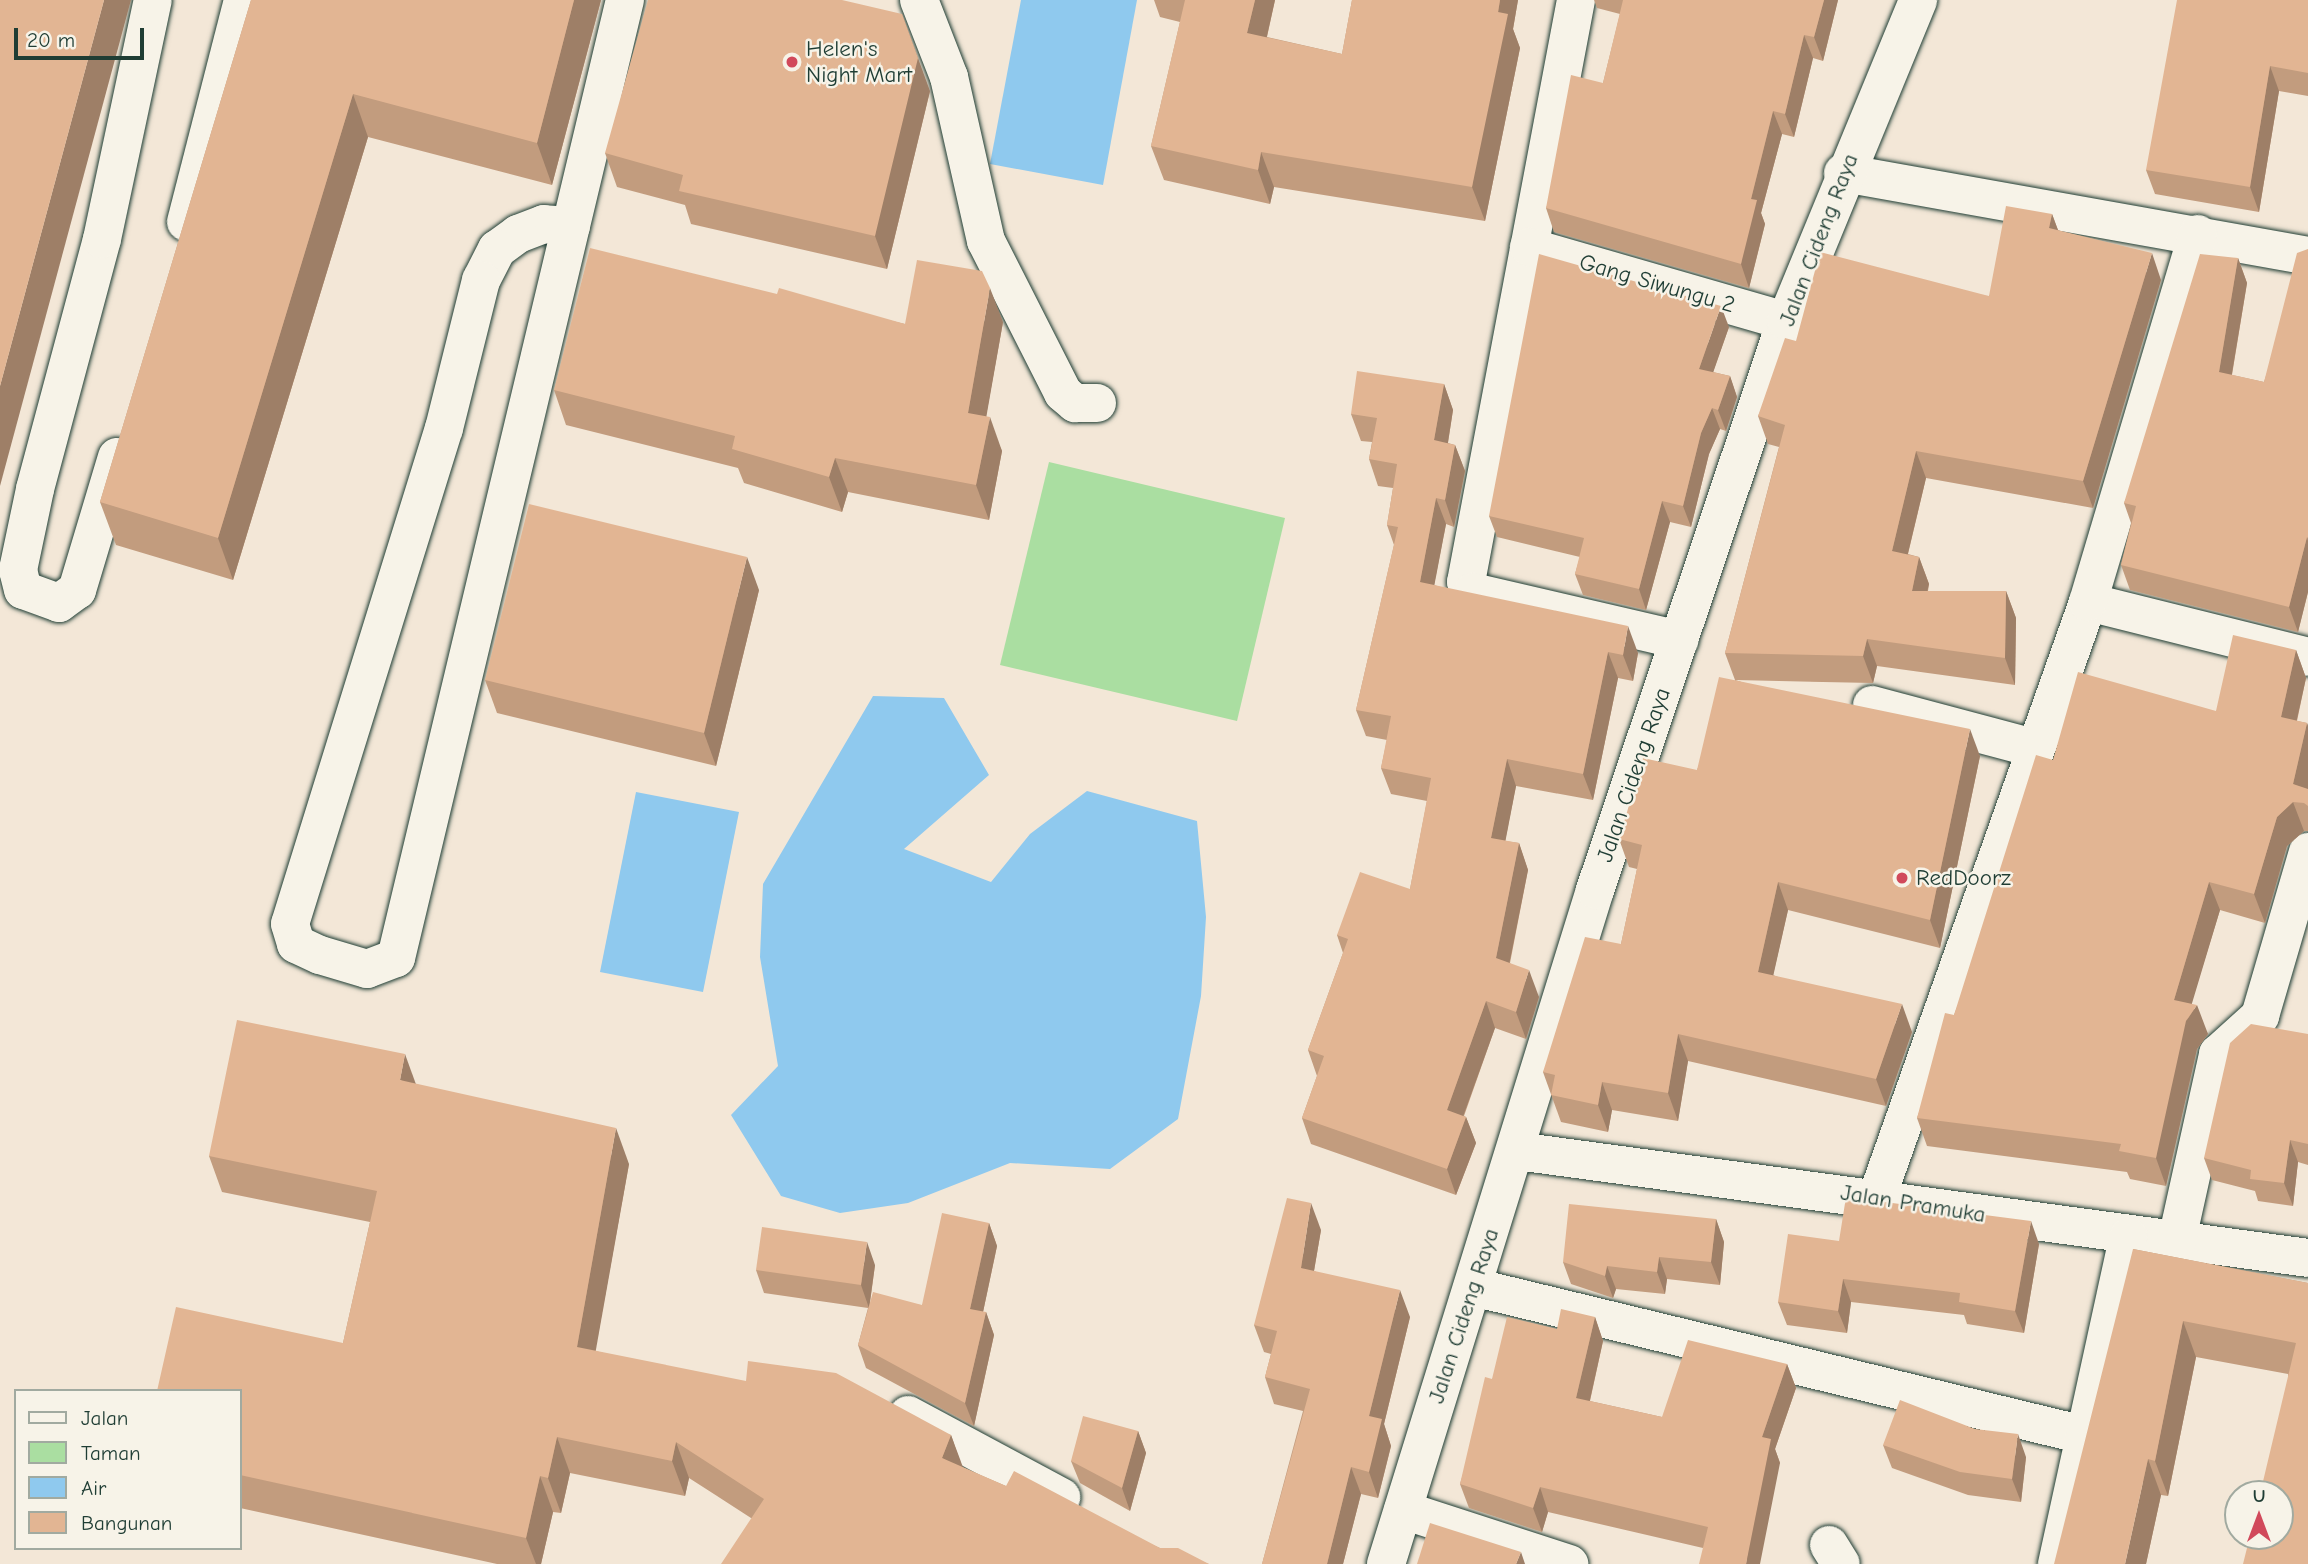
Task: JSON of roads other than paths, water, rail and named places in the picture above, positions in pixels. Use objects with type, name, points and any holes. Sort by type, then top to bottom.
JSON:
[{"type":"street","points":[[128,423],[77,590],[59,603],[23,590],[18,570],[35,489],[102,239],[153,0]]},
{"type":"street","points":[[176,263],[243,0]]},
{"type":"street","points":[[571,226],[544,224],[518,234],[497,249],[481,280],[444,428],[290,924],[296,944],[320,955],[367,969],[396,958],[571,226],[625,0]]},
{"type":"street","points":[[919,0],[949,77],[986,242],[1063,393],[1074,404],[1097,404]]},
{"type":"street","points":[[1576,0],[1466,582],[1473,592],[1680,640]]},
{"type":"street","name":"Jalan Cideng Raya","points":[[1386,1564],[1517,1151],[1595,890],[1786,321],[1843,173],[1919,0]]},
{"type":"street","points":[[1843,173],[2198,234],[2308,256]]},
{"type":"street","points":[[1877,1197],[2034,747],[2088,602],[2198,234]]},
{"type":"street","name":"Gang Siwungu 2","points":[[1529,247],[1786,321]]},
{"type":"street","points":[[2088,602],[2308,657]]},
{"type":"street","points":[[1872,705],[2034,747]]},
{"type":"street","points":[[2176,1244],[2218,1054],[2260,1016],[2308,852]]},
{"type":"street","name":"Jalan Pramuka","points":[[1517,1151],[1877,1197],[2176,1244],[2308,1258]]},
{"type":"street","points":[[2057,1564],[2128,1237]]},
{"type":"street","points":[[1473,1287],[2084,1435]]},
{"type":"street","points":[[874,1397],[1089,1512]]},
{"type":"street","points":[[1403,1510],[1569,1564]]},
{"type":"water","points":[[1021,0],[1137,0],[1103,185],[990,164]]},
{"type":"water","points":[[873,696],[944,698],[989,775],[904,849],[991,882],[1030,834],[1087,791],[1197,821],[1206,917],[1201,996],[1178,1119],[1110,1169],[1010,1163],[908,1203],[840,1213],[781,1196],[731,1115],[778,1066],[760,957],[763,884]]},
{"type":"water","points":[[636,792],[739,812],[703,992],[600,972]]},
{"type":"place","name":"Helen's Night Mart","points":[[792,62]]},
{"type":"place","name":"RedDoorz","points":[[1902,878]]}]
